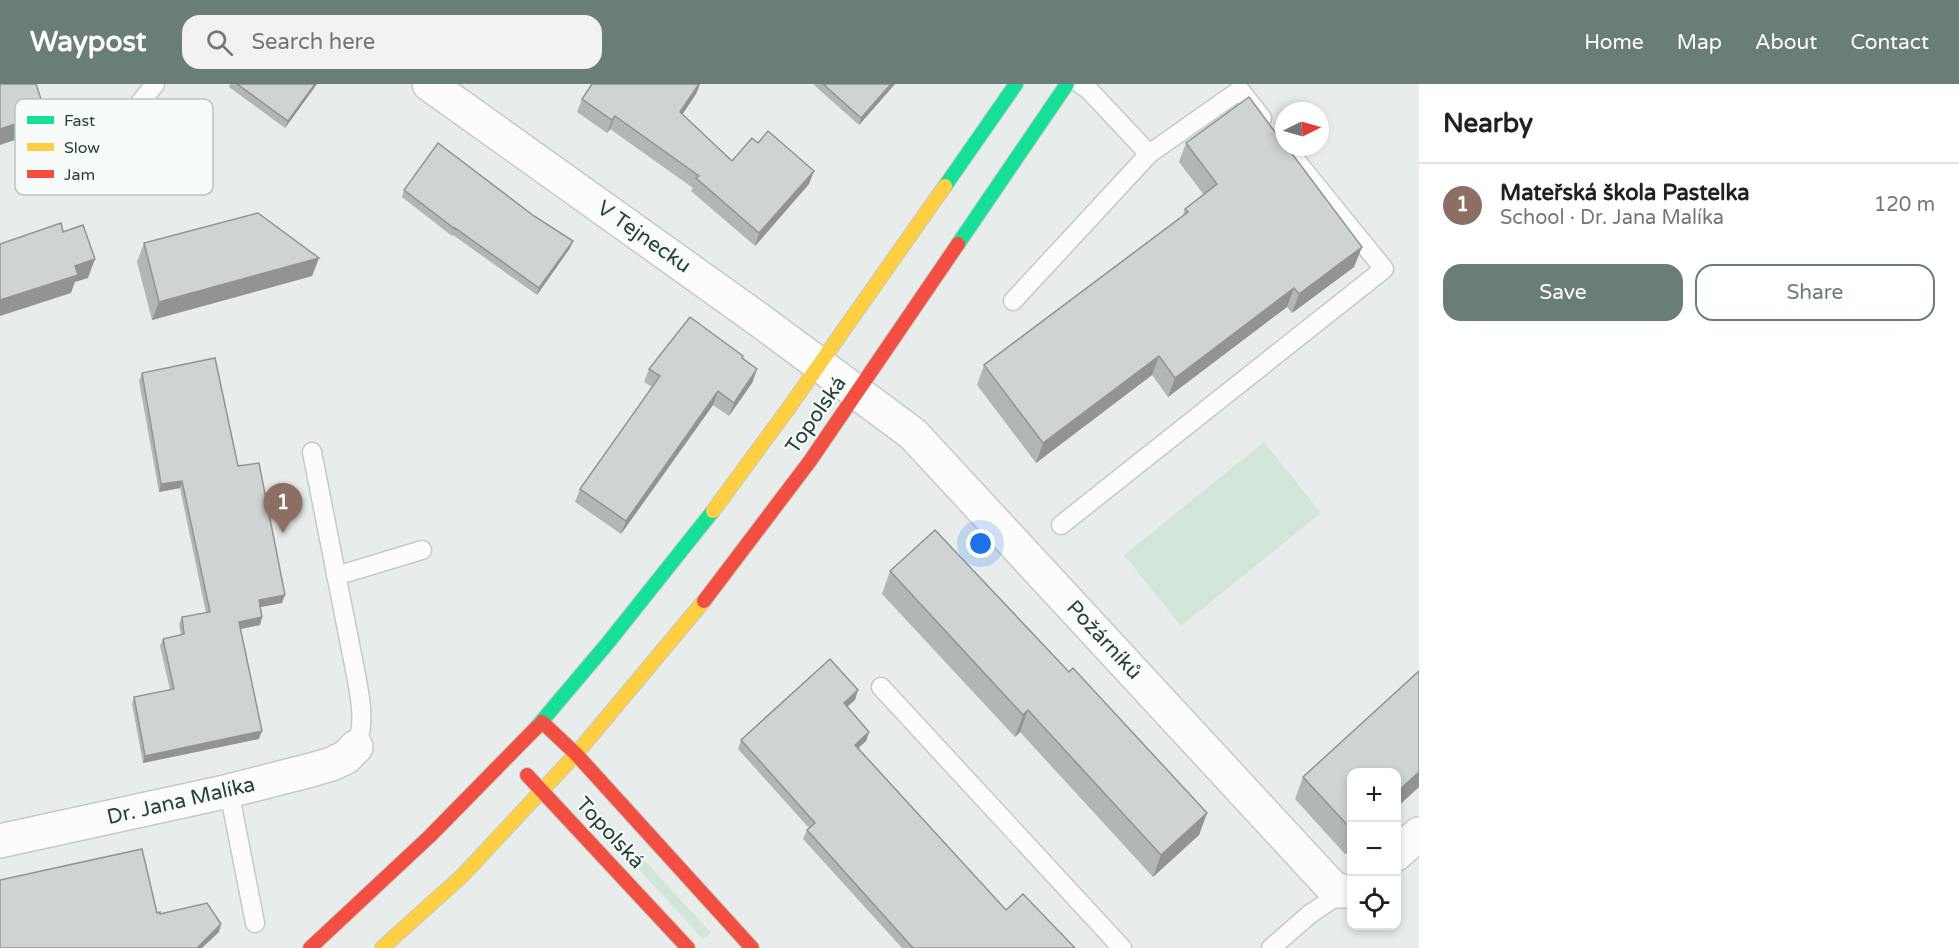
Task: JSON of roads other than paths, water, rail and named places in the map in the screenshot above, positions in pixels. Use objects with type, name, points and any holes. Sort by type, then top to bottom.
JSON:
[{"type":"street","name":"V Tejnecku","points":[[429,84],[749,312],[858,393]]},
{"type":"street","name":"Topolská","points":[[688,948],[542,789],[508,757],[542,722],[676,559],[821,366],[1016,84]]},
{"type":"street","name":"Topolská","points":[[576,754],[686,625],[810,461],[1067,84]]},
{"type":"street","name":"Požárníků","points":[[858,393],[918,439],[1331,886],[1347,892]]},
{"type":"street","name":"Topolská","points":[[542,722],[576,754],[752,948]]},
{"type":"street","name":"Dr. Jana Malíka","points":[[0,841],[229,791],[332,764],[346,757],[356,747]]},
{"type":"street","points":[[382,948],[462,876],[576,754]]},
{"type":"street","points":[[310,948],[419,847],[508,757]]},
{"type":"street","points":[[1401,850],[1419,834]]},
{"type":"lane","points":[[143,99],[155,84]]},
{"type":"lane","points":[[1080,84],[1089,90],[1149,154]]},
{"type":"lane","points":[[1013,301],[1149,154],[1240,90],[1275,134]]},
{"type":"lane","points":[[1061,525],[1384,269],[1293,156]]},
{"type":"lane","points":[[312,452],[357,680],[362,717],[360,737],[356,747]]},
{"type":"lane","points":[[336,576],[422,550]]},
{"type":"lane","points":[[881,687],[1122,948]]},
{"type":"lane","points":[[229,791],[255,923]]},
{"type":"lane","name":"Požárníků","points":[[1271,948],[1310,914],[1347,892]]},
{"type":"place","name":"Mateřská škola Pastelka","points":[[283,533]]}]
